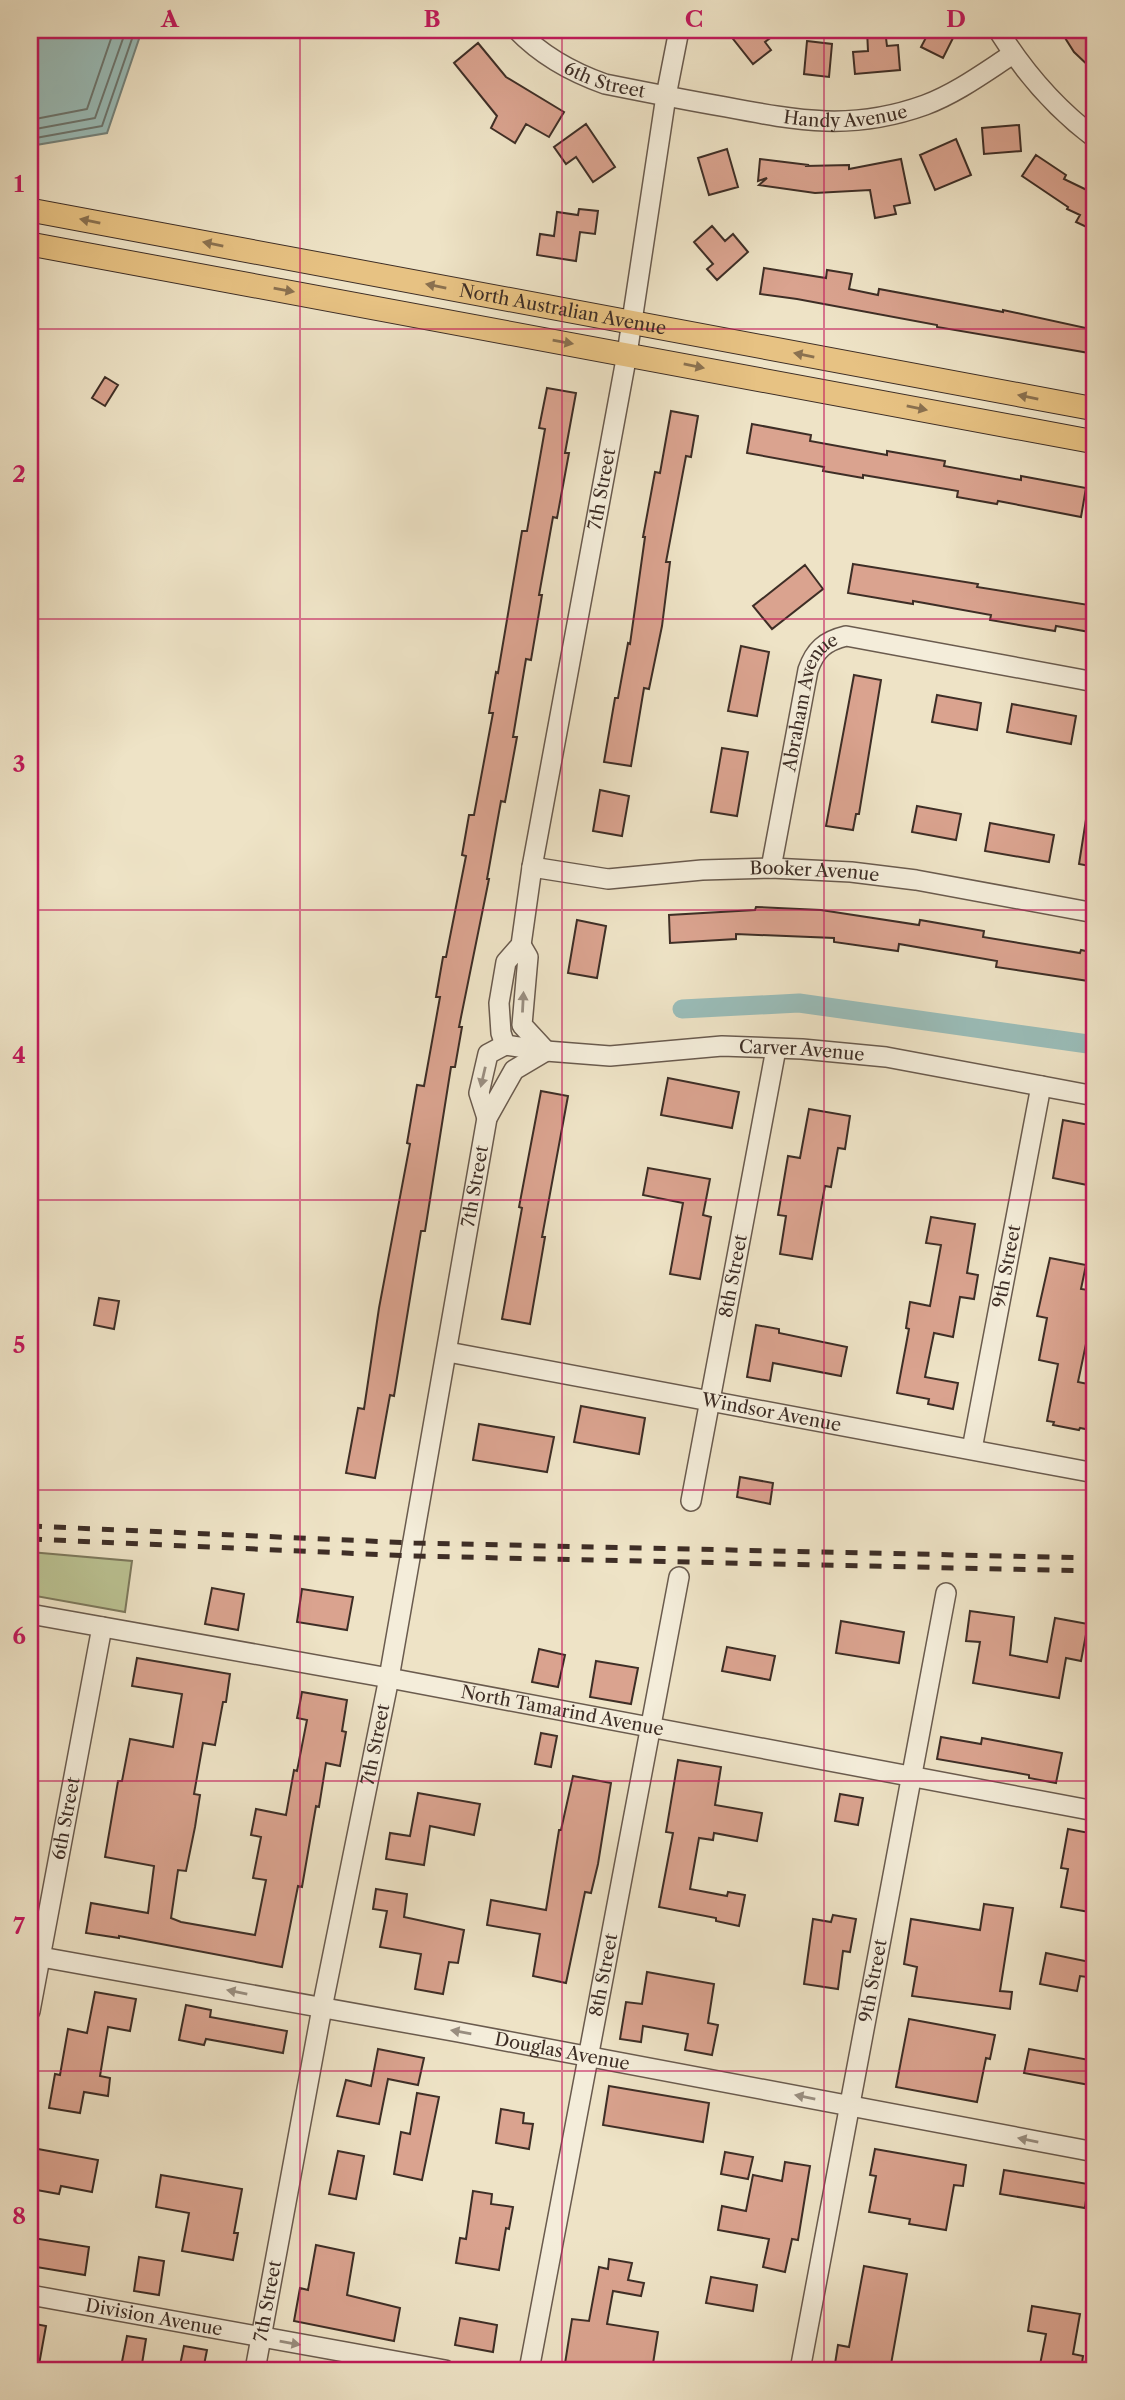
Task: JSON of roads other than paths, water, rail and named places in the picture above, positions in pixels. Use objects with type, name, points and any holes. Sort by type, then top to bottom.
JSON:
[{"type":"main road","name":"North Australian Avenue","points":[[30,210],[1095,410]]},
{"type":"main road","name":"North Australian Avenue","points":[[30,244],[1095,442]]},
{"type":"street","name":"6th Street","points":[[517,30],[553,61],[578,75],[605,84],[666,96]]},
{"type":"street","name":"7th Street","points":[[487,1118],[479,1093],[488,1054],[505,1045],[501,1033],[499,1003],[506,962],[521,945],[532,867],[627,354],[666,96],[679,30]]},
{"type":"street","points":[[998,30],[1013,54],[1056,106],[1095,138]]},
{"type":"street","name":"Handy Avenue","points":[[666,96],[799,121],[833,123],[866,120],[928,104],[958,90],[1013,54]]},
{"type":"street","name":"Abraham Avenue","points":[[771,868],[808,670],[821,646],[833,639],[846,636],[1095,682]]},
{"type":"street","name":"Booker Avenue","points":[[532,867],[608,878],[702,870],[771,868],[850,872],[916,880],[1095,913]]},
{"type":"street","name":"7th Street","points":[[255,2370],[322,2008],[389,1678],[487,1118],[514,1070],[546,1051],[522,1025],[528,957],[521,945]]},
{"type":"street","name":"Carver Avenue","points":[[505,1045],[610,1056],[722,1046],[802,1049],[886,1057],[1095,1096]]},
{"type":"street","name":"8th Street","points":[[691,1501],[776,1049]]},
{"type":"street","name":"9th Street","points":[[972,1449],[1041,1086]]},
{"type":"street","name":"Windsor Avenue","points":[[448,1352],[1095,1473]]},
{"type":"street","name":"8th Street","points":[[529,2370],[679,1577]]},
{"type":"street","name":"9th Street","points":[[800,2370],[946,1593]]},
{"type":"street","name":"North Tamarind Avenue","points":[[30,1614],[649,1726],[1095,1811]]},
{"type":"street","name":"6th Street","points":[[30,2011],[35,1956],[102,1627]]},
{"type":"street","name":"Douglas Avenue","points":[[35,1956],[588,2056],[1095,2152]]},
{"type":"street","name":"Division Avenue","points":[[30,2295],[445,2370]]},
{"type":"water","points":[[30,30],[142,30],[107,133],[30,146]]},
{"type":"waterway","points":[[682,1009],[799,1003],[1095,1045]]},
{"type":"railway","points":[[30,1526],[414,1543],[1095,1558]]},
{"type":"railway","points":[[30,1539],[412,1556],[1095,1571]]}]
